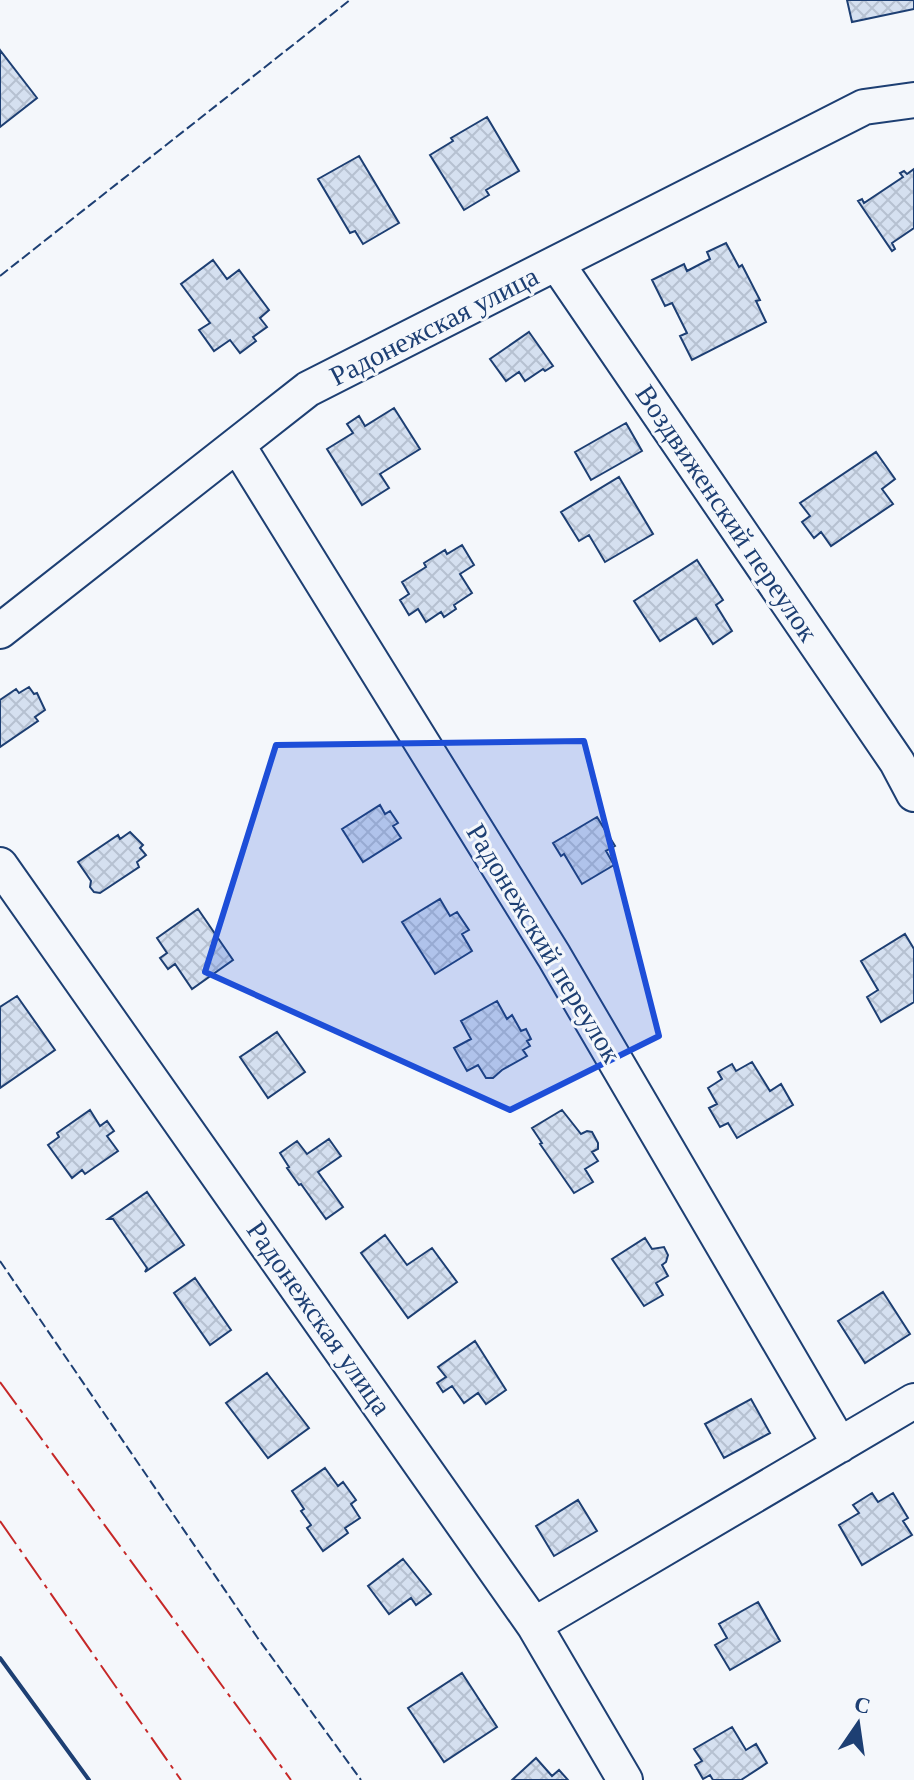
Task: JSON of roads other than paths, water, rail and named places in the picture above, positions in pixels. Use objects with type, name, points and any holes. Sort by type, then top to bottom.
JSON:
[{"type":"street","name":"Радонежская улица","points":[[0,631],[308,389],[864,107],[914,100]]},
{"type":"street","name":"Воздвиженский переулок","points":[[557,264],[905,757],[914,794]]},
{"type":"street","name":"Радонежский переулок","points":[[238,446],[554,956],[840,1445]]},
{"type":"street","name":"Радонежская улица","points":[[0,865],[534,1625],[625,1780]]},
{"type":"street","points":[[534,1625],[914,1401]]}]
